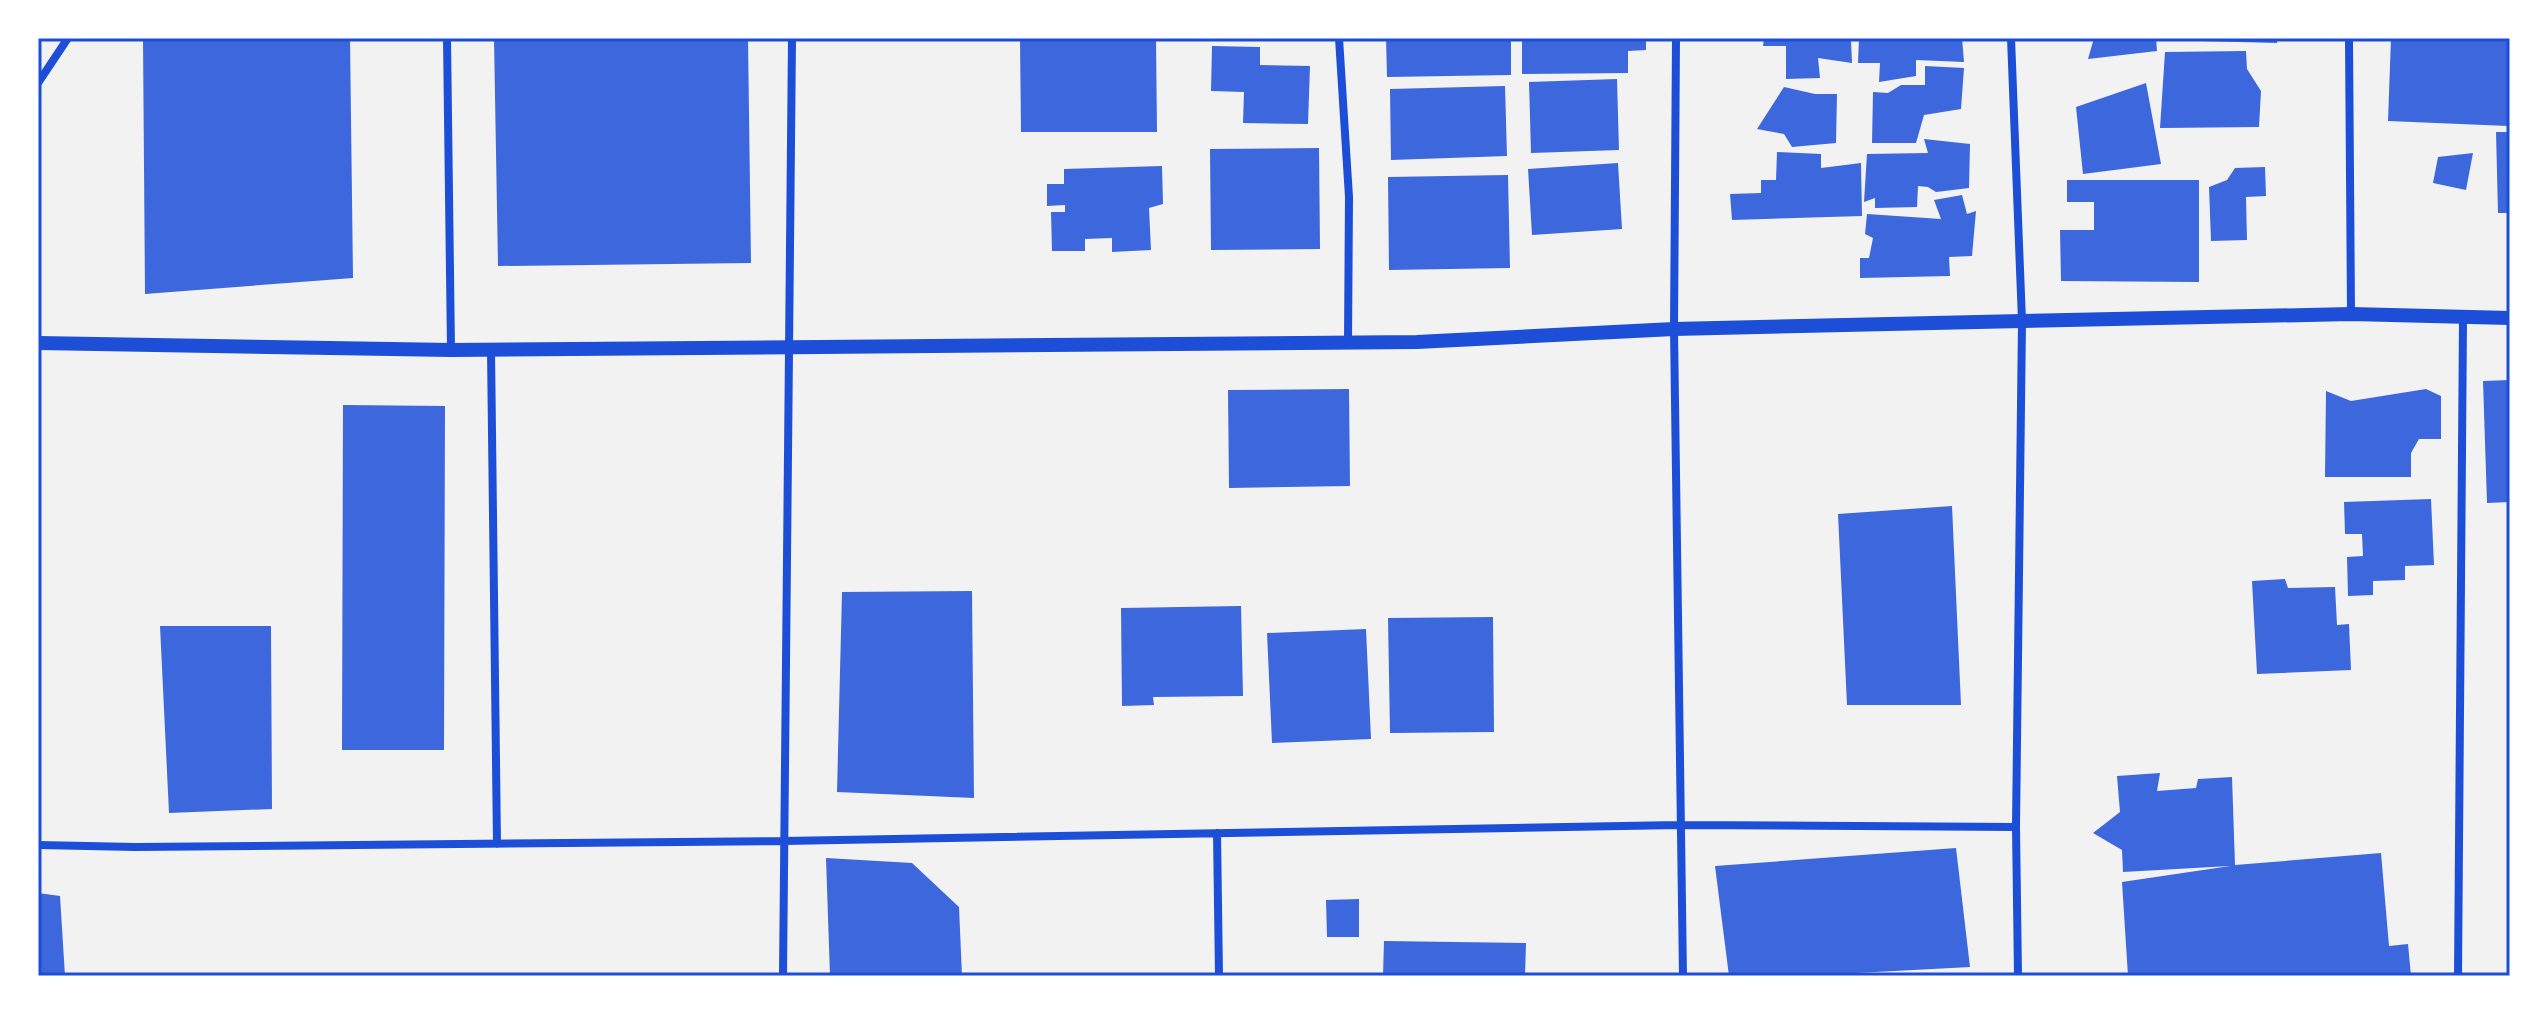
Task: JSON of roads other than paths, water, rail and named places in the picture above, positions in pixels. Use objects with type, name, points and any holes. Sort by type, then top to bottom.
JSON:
[{"type":"street","points":[[38,83],[68,38]]},
{"type":"street","points":[[447,38],[451,350]]},
{"type":"street","points":[[783,976],[792,38]]},
{"type":"street","points":[[1339,38],[1349,197],[1348,342]]},
{"type":"street","points":[[1676,38],[1674,329],[1683,976]]},
{"type":"street","points":[[2011,38],[2022,321],[2016,827],[2018,976]]},
{"type":"street","points":[[2349,38],[2351,314]]},
{"type":"street","points":[[38,343],[491,350],[1417,342],[1674,329],[2022,321],[2351,314],[2510,318]]},
{"type":"street","points":[[2458,976],[2463,319]]},
{"type":"street","points":[[491,350],[497,844]]},
{"type":"street","points":[[38,845],[150,847],[784,841],[1679,825],[2016,827]]},
{"type":"street","points":[[1217,833],[1219,976]]}]
